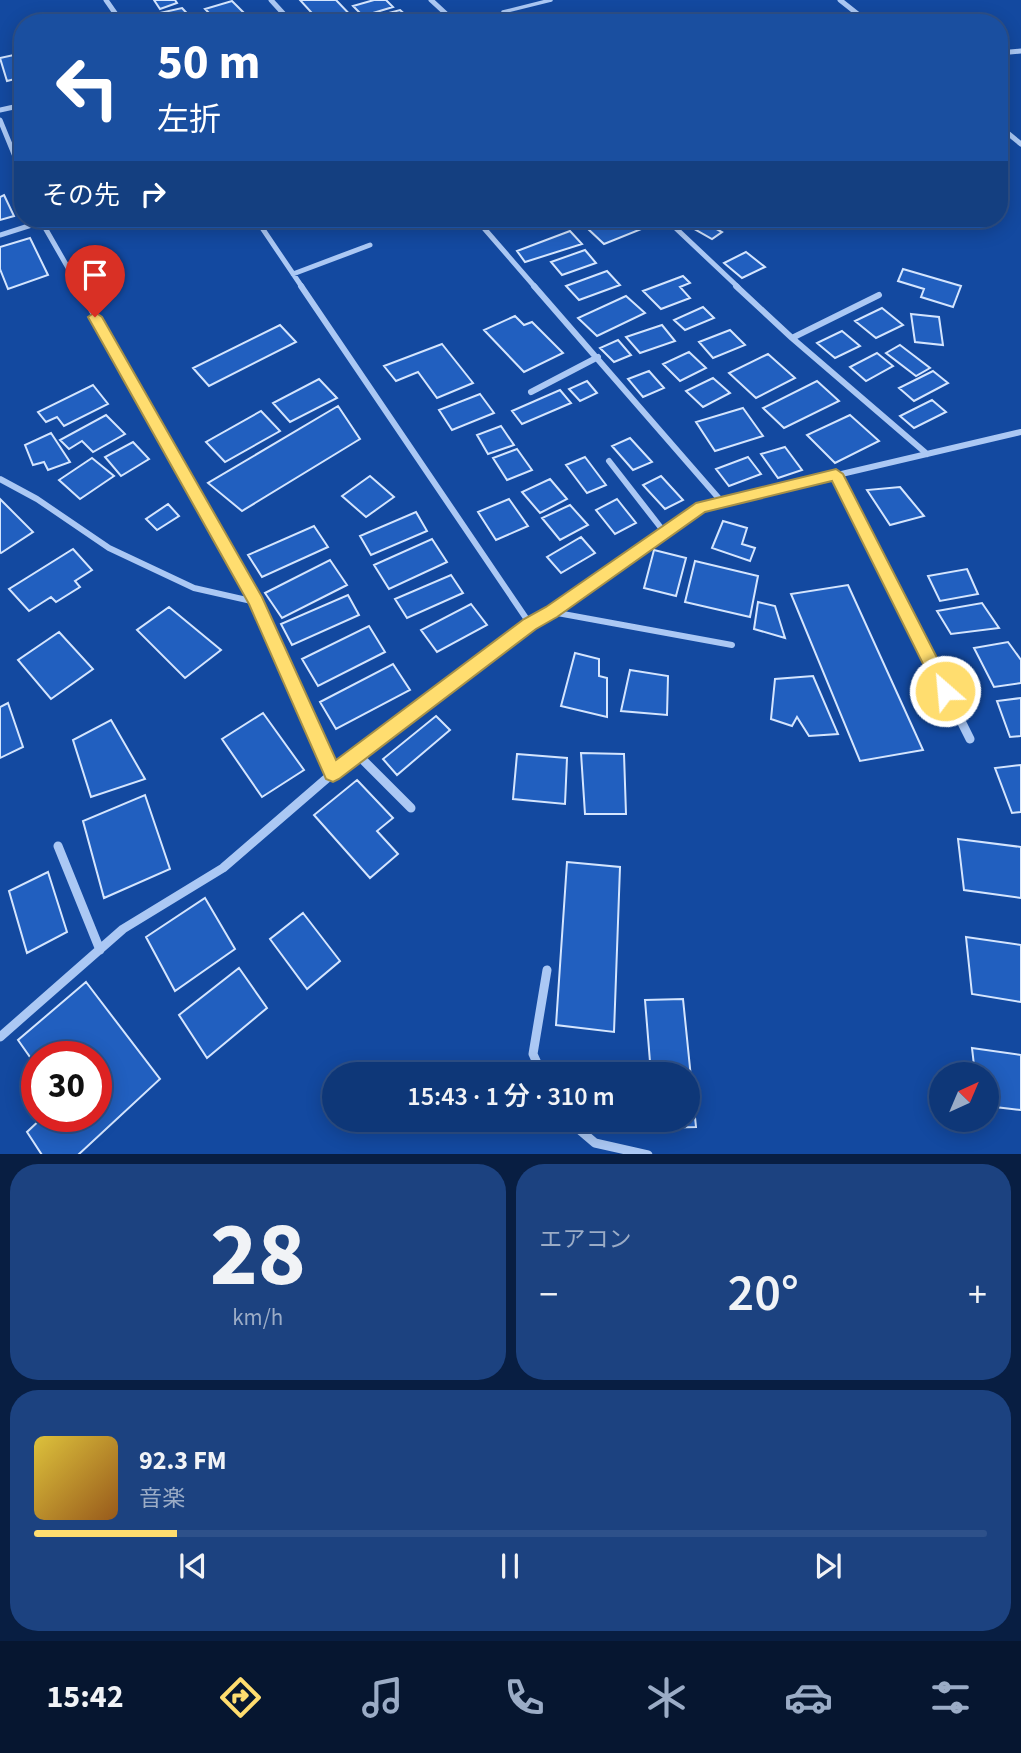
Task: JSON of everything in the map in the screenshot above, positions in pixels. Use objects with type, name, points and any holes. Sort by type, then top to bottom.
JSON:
[{"type":"street","points":[[271,0],[284,14]]},
{"type":"street","points":[[431,0],[446,14]]},
{"type":"street","points":[[840,0],[858,14]]},
{"type":"street","points":[[0,120],[14,154]]},
{"type":"street","points":[[0,235],[19,228]]},
{"type":"street","points":[[46,228],[256,602],[333,774]]},
{"type":"street","points":[[262,228],[530,624]]},
{"type":"street","points":[[484,228],[722,502]]},
{"type":"street","points":[[676,228],[792,338],[927,454]]},
{"type":"street","points":[[293,274],[370,245]]},
{"type":"street","points":[[792,338],[879,295]]},
{"type":"street","points":[[531,391],[598,357]]},
{"type":"street","points":[[0,1037],[122,929],[223,868],[333,774],[530,624],[552,612],[701,508],[1021,432]]},
{"type":"street","points":[[609,461],[665,533]]},
{"type":"street","points":[[836,474],[970,739]]},
{"type":"street","points":[[0,479],[37,499],[109,548],[194,588],[256,602]]},
{"type":"street","points":[[552,612],[732,645]]},
{"type":"street","points":[[358,755],[411,808]]},
{"type":"street","points":[[58,846],[100,950]]},
{"type":"street","points":[[536,1062],[533,1054],[547,970]]},
{"type":"street","points":[[582,1132],[594,1143],[648,1154]]},
{"type":"lane","points":[[503,12],[551,0]]},
{"type":"building","points":[[154,0],[175,0],[177,3],[160,9]]},
{"type":"building","points":[[300,0],[336,0],[349,14],[313,14]]},
{"type":"building","points":[[374,0],[386,0],[393,7],[361,14],[353,6]]},
{"type":"building","points":[[232,1],[245,14],[210,14],[205,9]]},
{"type":"building","points":[[182,8],[188,14],[155,14]]},
{"type":"building","points":[[400,10],[404,14],[384,14]]},
{"type":"building","points":[[14,55],[14,79],[7,81],[0,58]]},
{"type":"building","points":[[4,195],[14,216],[0,220],[0,197]]},
{"type":"building","points":[[587,228],[644,228],[604,244]]},
{"type":"building","points":[[693,228],[715,228],[722,232],[712,239]]},
{"type":"building","points":[[570,231],[582,244],[525,262],[517,251]]},
{"type":"building","points":[[30,238],[48,275],[8,289],[0,269],[0,247]]},
{"type":"building","points":[[585,250],[596,263],[562,275],[551,262]]},
{"type":"building","points":[[746,252],[765,267],[742,278],[724,263]]},
{"type":"building","points":[[903,269],[961,286],[953,307],[921,297],[924,289],[898,281]]},
{"type":"building","points":[[607,271],[620,285],[579,300],[566,286]]},
{"type":"building","points":[[683,276],[690,283],[680,287],[690,298],[661,309],[643,291]]},
{"type":"building","points":[[626,296],[645,313],[597,336],[578,318]]},
{"type":"building","points":[[703,307],[714,318],[685,330],[674,320]]},
{"type":"building","points":[[882,308],[903,325],[876,338],[855,321]]},
{"type":"building","points":[[911,314],[939,317],[943,345],[915,342]]},
{"type":"building","points":[[515,316],[524,325],[532,322],[563,353],[524,372],[484,330]]},
{"type":"building","points":[[280,325],[296,342],[209,386],[193,368]]},
{"type":"building","points":[[662,325],[675,341],[640,353],[626,337]]},
{"type":"building","points":[[730,330],[745,345],[713,358],[699,342]]},
{"type":"building","points":[[842,331],[860,346],[835,358],[817,343]]},
{"type":"building","points":[[618,340],[631,355],[614,362],[600,348]]},
{"type":"building","points":[[442,344],[473,383],[437,398],[418,372],[396,381],[384,366]]},
{"type":"building","points":[[900,345],[930,368],[916,376],[886,353]]},
{"type":"building","points":[[689,352],[706,368],[680,381],[663,364]]},
{"type":"building","points":[[877,353],[893,366],[866,381],[850,367]]},
{"type":"building","points":[[768,354],[795,378],[756,398],[729,373]]},
{"type":"building","points":[[649,371],[664,388],[643,397],[628,379]]},
{"type":"building","points":[[933,371],[948,383],[914,401],[899,388]]},
{"type":"building","points":[[713,378],[730,393],[703,407],[686,391]]},
{"type":"building","points":[[319,379],[337,398],[290,422],[273,403]]},
{"type":"building","points":[[587,381],[597,393],[580,401],[569,389]]},
{"type":"building","points":[[817,381],[839,401],[784,428],[763,408]]},
{"type":"building","points":[[93,385],[108,404],[64,426],[57,417],[46,422],[38,412]]},
{"type":"building","points":[[560,390],[571,403],[522,424],[512,411]]},
{"type":"building","points":[[480,394],[494,413],[452,430],[439,410]]},
{"type":"building","points":[[932,400],[946,412],[914,428],[900,416]]},
{"type":"building","points":[[338,406],[360,439],[242,511],[208,483]]},
{"type":"building","points":[[743,408],[763,436],[715,451],[696,422]]},
{"type":"building","points":[[261,411],[280,431],[225,462],[206,442]]},
{"type":"building","points":[[106,415],[125,434],[93,452],[82,441],[69,449],[60,440]]},
{"type":"building","points":[[850,415],[879,441],[835,463],[807,435]]},
{"type":"building","points":[[501,426],[514,445],[488,454],[477,435]]},
{"type":"building","points":[[51,433],[70,462],[48,470],[44,462],[33,465],[25,445]]},
{"type":"building","points":[[630,438],[652,462],[633,470],[612,446]]},
{"type":"building","points":[[133,442],[149,459],[121,476],[105,457]]},
{"type":"building","points":[[785,447],[802,470],[778,478],[761,454]]},
{"type":"building","points":[[517,449],[532,470],[507,480],[493,458]]},
{"type":"building","points":[[585,457],[606,485],[587,493],[566,465]]},
{"type":"building","points":[[748,457],[761,474],[729,486],[716,469]]},
{"type":"building","points":[[92,458],[114,476],[80,499],[59,480]]},
{"type":"building","points":[[370,476],[394,497],[366,517],[342,496]]},
{"type":"building","points":[[661,476],[683,500],[665,509],[643,485]]},
{"type":"building","points":[[550,479],[567,499],[540,513],[522,492]]},
{"type":"building","points":[[900,487],[924,516],[890,525],[867,490]]},
{"type":"building","points":[[0,499],[33,532],[1,553],[0,552]]},
{"type":"building","points":[[509,499],[528,526],[496,540],[478,512]]},
{"type":"building","points":[[617,499],[636,523],[615,534],[596,510]]},
{"type":"building","points":[[168,504],[179,516],[157,530],[146,519]]},
{"type":"building","points":[[570,505],[588,525],[560,540],[542,518]]},
{"type":"building","points":[[416,512],[427,531],[371,555],[360,536]]},
{"type":"building","points":[[723,521],[747,528],[742,544],[755,548],[750,561],[712,548]]},
{"type":"building","points":[[314,526],[328,547],[262,577],[248,555]]},
{"type":"building","points":[[581,537],[595,553],[561,573],[547,557]]},
{"type":"building","points":[[432,539],[447,562],[389,589],[374,565]]},
{"type":"building","points":[[73,549],[92,570],[75,581],[80,587],[56,602],[51,597],[29,611],[9,589]]},
{"type":"building","points":[[654,550],[686,558],[676,596],[644,588]]},
{"type":"building","points":[[330,560],[347,585],[282,618],[265,593]]},
{"type":"building","points":[[695,561],[758,576],[750,617],[685,602]]},
{"type":"building","points":[[967,569],[978,594],[940,601],[928,576]]},
{"type":"building","points":[[451,575],[463,593],[407,618],[395,599]]},
{"type":"building","points":[[848,585],[923,750],[860,761],[791,594]]},
{"type":"building","points":[[348,595],[359,615],[292,645],[281,624]]},
{"type":"building","points":[[758,602],[775,606],[785,638],[754,629]]},
{"type":"building","points":[[982,603],[999,628],[951,634],[937,611]]},
{"type":"building","points":[[471,604],[487,625],[437,652],[421,630]]},
{"type":"building","points":[[169,607],[221,650],[185,678],[137,630]]},
{"type":"building","points":[[369,626],[385,652],[318,686],[302,659]]},
{"type":"building","points":[[59,632],[93,669],[51,699],[18,660]]},
{"type":"building","points":[[1008,642],[1021,660],[1021,683],[994,687],[974,648]]},
{"type":"building","points":[[575,653],[599,659],[599,676],[607,678],[607,717],[561,706]]},
{"type":"building","points":[[393,664],[410,690],[336,729],[320,702]]},
{"type":"building","points":[[630,670],[668,676],[667,715],[621,711]]},
{"type":"building","points":[[813,676],[838,734],[809,736],[797,717],[792,726],[771,719],[775,679]]},
{"type":"building","points":[[1021,698],[1021,736],[1010,737],[997,701]]},
{"type":"building","points":[[8,703],[23,747],[0,758],[0,707]]},
{"type":"building","points":[[263,713],[304,770],[262,797],[222,739]]},
{"type":"building","points":[[436,716],[450,730],[397,775],[383,759]]},
{"type":"building","points":[[111,720],[145,779],[91,797],[73,740]]},
{"type":"building","points":[[581,753],[624,754],[626,814],[585,814]]},
{"type":"building","points":[[517,754],[567,758],[565,804],[513,799]]},
{"type":"building","points":[[1021,765],[1021,812],[1012,813],[995,768]]},
{"type":"building","points":[[357,780],[393,818],[377,831],[398,854],[370,878],[314,815]]},
{"type":"building","points":[[145,795],[170,869],[104,898],[83,821]]},
{"type":"building","points":[[958,839],[1021,847],[1021,898],[964,890]]},
{"type":"building","points":[[567,862],[620,867],[614,1032],[556,1025]]},
{"type":"building","points":[[48,872],[67,932],[27,953],[9,891]]},
{"type":"building","points":[[205,898],[235,949],[175,991],[146,937]]},
{"type":"building","points":[[303,913],[340,961],[307,989],[270,939]]},
{"type":"building","points":[[966,937],[1021,945],[1021,1002],[972,994]]},
{"type":"building","points":[[239,968],[267,1008],[207,1058],[179,1015]]},
{"type":"building","points":[[86,982],[160,1079],[112,1123],[112,1041],[21,1041],[21,1044],[18,1040]]},
{"type":"building","points":[[683,999],[689,1062],[650,1062],[645,1000]]},
{"type":"building","points":[[972,1048],[1021,1055],[1021,1110],[999,1107],[999,1062],[974,1062]]},
{"type":"building","points":[[27,1132],[103,1132],[79,1154],[41,1154]]},
{"type":"route","points":[[95,317],[256,602],[333,774],[530,624],[552,612],[701,508],[836,474],[945,691]]}]
